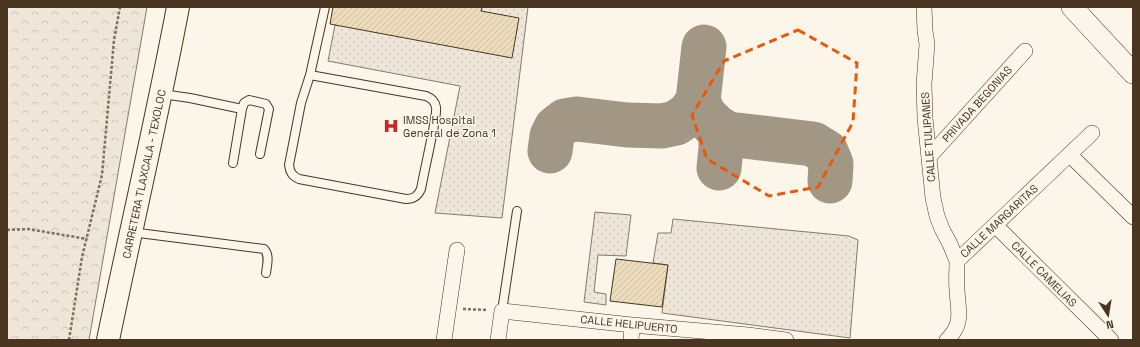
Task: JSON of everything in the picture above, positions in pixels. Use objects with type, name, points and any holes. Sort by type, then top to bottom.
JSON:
[{"type":"main road","name":"CARRETERA TLAXCALA - TEXOLOC","points":[[108,340],[130,232],[161,94],[178,7]]},
{"type":"main road","points":[[1072,7],[1133,73]]},
{"type":"street","name":"CALLE TULIPANES","points":[[927,10],[927,44],[924,84],[925,118],[932,192],[936,216],[957,261]]},
{"type":"street","name":"PRIVADA BEGONIAS","points":[[929,157],[1025,51]]},
{"type":"street","name":"CALLE MARGARITAS","points":[[956,337],[959,313],[956,284],[957,261],[1092,133]]},
{"type":"street","points":[[1070,155],[1133,218]]},
{"type":"street","name":"CALLE CAMELIAS","points":[[995,226],[1111,340]]},
{"type":"street","points":[[444,340],[457,250]]},
{"type":"street","points":[[498,340],[502,311]]},
{"type":"street","name":"CALLE HELIPUERTO","points":[[502,311],[748,338],[786,340]]},
{"type":"street","points":[[631,340],[632,325]]},
{"type":"lane","points":[[310,75],[426,96],[434,101],[436,110],[433,132],[421,189],[416,197],[406,199],[300,179],[291,174],[290,165],[295,132],[301,103],[310,75],[325,7]]},
{"type":"lane","points":[[161,94],[190,98],[242,109]]},
{"type":"lane","points":[[233,163],[242,109],[246,101],[252,100],[266,104],[269,109],[260,154]]},
{"type":"lane","points":[[502,311],[517,211]]},
{"type":"lane","points":[[130,232],[264,249],[268,257],[266,273]]},
{"type":"path","points":[[69,340],[82,257],[102,175],[114,40],[120,7]]},
{"type":"path","points":[[7,230],[28,230],[87,239]]},
{"type":"path","points":[[448,308],[502,311]]},
{"type":"highlighted area","points":[[798,30],[857,63],[853,122],[818,187],[769,196],[707,159],[692,115],[724,61]]},
{"type":"green space","points":[[7,7],[147,7],[89,340],[7,340]]},
{"type":"green space","points":[[482,7],[528,7],[502,218],[435,213],[460,86],[328,61],[335,25],[481,12]]},
{"type":"green space","points":[[595,212],[631,215],[626,256],[598,255],[594,292],[606,294],[606,305],[584,302]]},
{"type":"green space","points":[[673,219],[849,236],[858,240],[850,338],[662,313],[668,265],[653,263],[658,233],[671,233]]},
{"type":"building","points":[[333,7],[482,7],[481,11],[519,18],[512,58],[330,24]]},
{"type":"building","points":[[616,259],[668,265],[662,307],[610,301]]},
{"type":"taxiway","points":[[704,47],[698,101],[704,115],[716,127],[728,134],[813,144],[826,152],[831,164],[830,181]]},
{"type":"taxiway","points":[[550,151],[552,136],[556,128],[565,121],[577,119],[627,125],[662,126],[676,123],[689,114],[698,101]]},
{"type":"taxiway","points":[[716,127],[721,137],[719,168]]},
{"type":"place","name":"IMSS Hospital General de Zona 1","points":[[391,126]]}]
